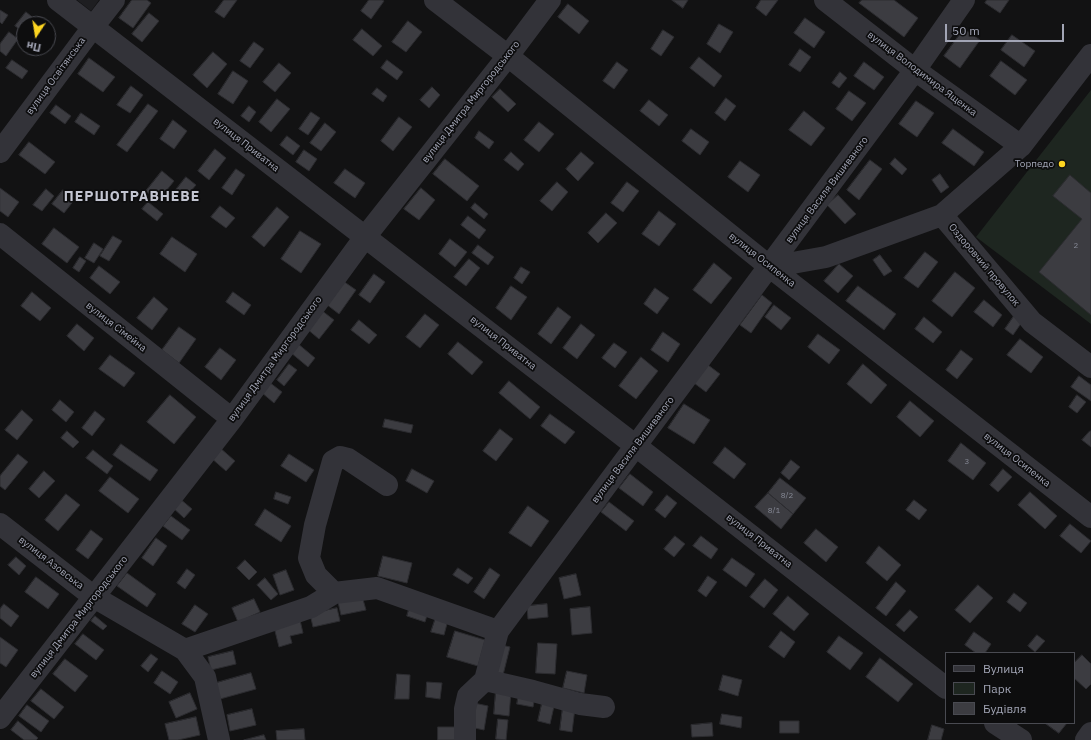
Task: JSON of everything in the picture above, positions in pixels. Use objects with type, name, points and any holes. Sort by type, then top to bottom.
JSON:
[{"type":"street","name":"вулиця Приватна","points":[[58,0],[636,446],[945,687]]},
{"type":"street","name":"вулиця Освітянська","points":[[0,152],[92,27],[114,0]]},
{"type":"street","name":"вулиця Осипенка","points":[[435,0],[508,56],[770,267],[1091,517]]},
{"type":"street","name":"вулиця Дмитра Миргородського","points":[[0,718],[232,419],[365,237],[508,56],[550,0]]},
{"type":"street","name":"вулиця Володимира Ященка","points":[[825,0],[915,70],[1021,146]]},
{"type":"street","name":"вулиця Василя Вишиваного","points":[[498,631],[770,267],[915,70],[964,0]]},
{"type":"street","points":[[942,215],[1021,146],[1091,55]]},
{"type":"street","name":"Оздоровчий провулок","points":[[770,267],[826,256],[942,215],[1032,322],[1091,367]]},
{"type":"street","name":"вулиця Сімейна","points":[[0,234],[232,419]]},
{"type":"street","points":[[334,593],[316,575],[309,558],[315,525],[334,461],[340,457],[348,459],[387,485]]},
{"type":"street","name":"вулиця Азовська","points":[[0,524],[94,597],[184,650]]},
{"type":"street","points":[[219,740],[205,677],[184,650],[311,607],[334,593],[377,588],[498,631],[485,680],[468,696],[465,709],[464,740]]},
{"type":"street","points":[[485,680],[580,704],[604,707]]},
{"type":"street","points":[[997,724],[1021,740]]},
{"type":"street","points":[[1086,740],[1091,733]]},
{"type":"shaded area","points":[[77,0],[99,0],[91,11]]},
{"type":"green space","name":"Торпедо","points":[[1091,90],[1091,324],[976,237]]},
{"type":"building","points":[[132,0],[147,0],[151,3],[133,28],[119,18]]},
{"type":"building","points":[[224,0],[237,0],[224,18],[215,12]]},
{"type":"building","points":[[369,0],[384,1],[371,19],[361,11]]},
{"type":"building","points":[[672,0],[688,0],[683,8]]},
{"type":"building","points":[[761,0],[778,0],[766,16],[756,8]]},
{"type":"building","points":[[862,0],[894,0],[918,18],[904,37],[859,3]]},
{"type":"building","points":[[987,0],[1009,0],[1000,13],[985,3]]},
{"type":"building","points":[[568,4],[589,21],[579,34],[558,17]]},
{"type":"building","points":[[0,10],[8,15],[2,24],[0,22]]},
{"type":"building","points":[[26,12],[31,16],[23,16]]},
{"type":"building","points":[[149,13],[159,21],[142,42],[132,34]]},
{"type":"building","points":[[805,18],[825,32],[814,48],[794,33]]},
{"type":"building","points":[[408,21],[422,32],[406,52],[392,42]]},
{"type":"building","points":[[719,24],[733,32],[720,53],[707,44]]},
{"type":"building","points":[[362,29],[382,46],[373,56],[353,40]]},
{"type":"building","points":[[964,29],[980,40],[960,68],[944,56]]},
{"type":"building","points":[[663,30],[674,37],[661,56],[651,49]]},
{"type":"building","points":[[9,32],[16,37],[16,42],[6,56],[0,51],[0,44]]},
{"type":"building","points":[[1012,35],[1035,51],[1024,67],[1001,50]]},
{"type":"building","points":[[254,42],[264,49],[250,68],[240,61]]},
{"type":"building","points":[[800,49],[811,57],[800,72],[789,65]]},
{"type":"building","points":[[213,52],[227,64],[207,88],[193,75]]},
{"type":"building","points":[[699,57],[722,76],[714,87],[690,68]]},
{"type":"building","points":[[89,58],[115,77],[103,92],[78,74]]},
{"type":"building","points":[[12,60],[28,71],[22,79],[6,68]]},
{"type":"building","points":[[387,60],[403,72],[397,80],[381,68]]},
{"type":"building","points":[[1001,61],[1027,80],[1015,95],[990,76]]},
{"type":"building","points":[[617,62],[628,70],[614,89],[603,81]]},
{"type":"building","points":[[864,62],[884,77],[874,90],[854,76]]},
{"type":"building","points":[[279,63],[291,73],[275,92],[263,82]]},
{"type":"building","points":[[233,71],[248,81],[233,104],[218,94]]},
{"type":"building","points":[[840,72],[847,78],[839,88],[832,83]]},
{"type":"building","points":[[131,86],[143,95],[130,113],[117,105]]},
{"type":"building","points":[[432,87],[440,95],[429,108],[420,100]]},
{"type":"building","points":[[377,88],[387,96],[383,102],[372,94]]},
{"type":"building","points":[[500,89],[516,104],[508,112],[492,97]]},
{"type":"building","points":[[849,91],[866,103],[852,121],[836,109]]},
{"type":"building","points":[[726,98],[736,106],[725,121],[715,113]]},
{"type":"building","points":[[277,99],[290,109],[271,132],[259,122]]},
{"type":"building","points":[[649,100],[668,115],[659,126],[640,111]]},
{"type":"building","points":[[916,101],[934,113],[917,137],[899,124]]},
{"type":"building","points":[[148,104],[158,111],[127,152],[117,145]]},
{"type":"building","points":[[56,105],[71,116],[65,124],[50,113]]},
{"type":"building","points":[[249,106],[256,112],[249,122],[241,116]]},
{"type":"building","points":[[804,111],[825,128],[811,146],[789,130]]},
{"type":"building","points":[[311,112],[320,118],[308,135],[299,129]]},
{"type":"building","points":[[81,113],[100,126],[94,135],[75,122]]},
{"type":"building","points":[[399,117],[412,127],[393,151],[381,141]]},
{"type":"building","points":[[173,120],[187,131],[174,149],[160,139]]},
{"type":"building","points":[[539,122],[554,134],[539,152],[524,140]]},
{"type":"building","points":[[325,123],[336,132],[321,151],[310,143]]},
{"type":"building","points":[[691,129],[709,142],[700,155],[682,141]]},
{"type":"building","points":[[953,129],[984,152],[974,166],[942,143]]},
{"type":"building","points":[[479,131],[494,142],[489,149],[475,138]]},
{"type":"building","points":[[287,136],[300,146],[293,155],[280,145]]},
{"type":"building","points":[[29,142],[55,162],[45,174],[19,155]]},
{"type":"building","points":[[215,149],[226,158],[209,180],[198,171]]},
{"type":"building","points":[[304,150],[317,159],[309,171],[296,162]]},
{"type":"building","points":[[511,152],[524,164],[518,171],[504,160]]},
{"type":"building","points":[[581,152],[594,163],[578,181],[566,169]]},
{"type":"building","points":[[895,158],[907,169],[902,175],[890,164]]},
{"type":"building","points":[[445,159],[479,186],[467,201],[433,174]]},
{"type":"building","points":[[870,160],[882,169],[859,200],[847,190]]},
{"type":"building","points":[[740,161],[760,175],[748,192],[728,177]]},
{"type":"building","points":[[236,169],[245,175],[232,195],[222,188]]},
{"type":"building","points":[[345,169],[365,183],[355,198],[334,183]]},
{"type":"building","points":[[162,171],[174,181],[158,201],[146,191]]},
{"type":"building","points":[[940,174],[949,187],[941,193],[932,180]]},
{"type":"building","points":[[1070,175],[1091,193],[1091,315],[1039,272],[1082,219],[1053,196]]},
{"type":"building","points":[[186,177],[196,185],[185,198],[175,191]]},
{"type":"building","points":[[557,182],[568,192],[552,211],[540,201]]},
{"type":"building","points":[[627,182],[639,191],[623,212],[611,203]]},
{"type":"building","points":[[0,188],[19,202],[8,217],[0,211]]},
{"type":"building","points":[[421,188],[435,200],[419,220],[404,209]]},
{"type":"building","points":[[46,189],[54,196],[42,211],[33,205]]},
{"type":"building","points":[[63,190],[75,199],[64,213],[52,204]]},
{"type":"building","points":[[838,195],[856,214],[845,224],[827,205]]},
{"type":"building","points":[[148,202],[163,214],[157,221],[142,209]]},
{"type":"building","points":[[475,203],[488,214],[484,219],[471,208]]},
{"type":"building","points":[[220,206],[235,218],[226,228],[211,217]]},
{"type":"building","points":[[277,207],[289,217],[264,247],[252,237]]},
{"type":"building","points":[[659,211],[676,224],[659,246],[642,234]]},
{"type":"building","points":[[606,213],[617,223],[598,243],[588,233]]},
{"type":"building","points":[[468,216],[486,230],[479,239],[461,225]]},
{"type":"building","points":[[54,228],[79,247],[67,263],[42,244]]},
{"type":"building","points":[[300,231],[321,244],[301,273],[281,259]]},
{"type":"building","points":[[113,236],[122,241],[109,261],[100,256]]},
{"type":"building","points":[[172,237],[197,254],[185,272],[160,254]]},
{"type":"building","points":[[450,239],[467,252],[455,267],[439,254]]},
{"type":"building","points":[[94,243],[103,249],[94,263],[85,258]]},
{"type":"building","points":[[478,245],[494,257],[488,265],[472,253]]},
{"type":"building","points":[[925,252],[938,262],[918,288],[904,278]]},
{"type":"building","points":[[880,255],[892,271],[884,276],[873,260]]},
{"type":"building","points":[[80,257],[86,261],[79,272],[73,268]]},
{"type":"building","points":[[469,259],[480,268],[466,286],[454,277]]},
{"type":"building","points":[[714,263],[732,278],[711,304],[693,290]]},
{"type":"building","points":[[839,264],[853,276],[838,293],[824,281]]},
{"type":"building","points":[[99,266],[120,282],[110,294],[90,278]]},
{"type":"building","points":[[521,267],[530,272],[522,284],[514,278]]},
{"type":"building","points":[[955,272],[975,288],[952,317],[932,301]]},
{"type":"building","points":[[374,274],[385,282],[370,303],[359,295]]},
{"type":"building","points":[[343,281],[356,290],[339,314],[326,304]]},
{"type":"building","points":[[511,286],[527,297],[511,320],[496,308]]},
{"type":"building","points":[[858,286],[896,314],[884,330],[846,301]]},
{"type":"building","points":[[655,288],[669,298],[657,314],[644,304]]},
{"type":"building","points":[[32,292],[51,308],[40,321],[21,306]]},
{"type":"building","points":[[233,292],[251,305],[244,315],[226,302]]},
{"type":"building","points":[[762,295],[772,303],[751,333],[740,325]]},
{"type":"building","points":[[154,297],[168,309],[152,330],[137,318]]},
{"type":"building","points":[[984,300],[1002,315],[993,327],[974,312]]},
{"type":"building","points":[[774,305],[791,318],[781,330],[765,317]]},
{"type":"building","points":[[558,307],[571,317],[551,344],[538,334]]},
{"type":"building","points":[[321,310],[334,320],[319,339],[306,328]]},
{"type":"building","points":[[425,314],[439,325],[420,348],[406,337]]},
{"type":"building","points":[[1014,316],[1022,322],[1013,335],[1005,329]]},
{"type":"building","points":[[924,317],[942,332],[933,343],[915,329]]},
{"type":"building","points":[[359,320],[377,335],[369,344],[351,330]]},
{"type":"building","points":[[77,324],[94,338],[84,351],[67,336]]},
{"type":"building","points":[[581,324],[595,335],[577,359],[563,348]]},
{"type":"building","points":[[179,327],[196,339],[179,363],[162,350]]},
{"type":"building","points":[[663,332],[680,344],[668,362],[651,350]]},
{"type":"building","points":[[818,334],[840,350],[829,364],[808,347]]},
{"type":"building","points":[[1020,339],[1043,357],[1031,373],[1007,355]]},
{"type":"building","points":[[458,342],[483,362],[472,375],[448,354]]},
{"type":"building","points":[[297,343],[315,358],[308,367],[290,352]]},
{"type":"building","points":[[614,343],[627,352],[615,368],[602,358]]},
{"type":"building","points":[[220,348],[236,360],[221,380],[205,367]]},
{"type":"building","points":[[961,350],[973,359],[957,379],[946,370]]},
{"type":"building","points":[[110,355],[135,373],[124,387],[99,369]]},
{"type":"building","points":[[641,357],[658,371],[636,399],[619,386]]},
{"type":"building","points":[[289,364],[297,370],[284,386],[277,380]]},
{"type":"building","points":[[863,364],[887,385],[871,404],[847,384]]},
{"type":"building","points":[[708,365],[720,374],[706,392],[694,383]]},
{"type":"building","points":[[1079,376],[1091,385],[1091,401],[1071,387]]},
{"type":"building","points":[[509,381],[540,407],[530,419],[499,393]]},
{"type":"building","points":[[269,382],[282,392],[274,403],[261,392]]},
{"type":"building","points":[[170,395],[196,417],[174,444],[147,422]]},
{"type":"building","points":[[1077,395],[1086,402],[1077,413],[1069,407]]},
{"type":"building","points":[[60,400],[74,412],[66,422],[52,410]]},
{"type":"building","points":[[910,401],[934,421],[920,437],[897,417]]},
{"type":"building","points":[[684,404],[710,420],[694,444],[668,428]]},
{"type":"building","points":[[22,410],[33,420],[17,440],[5,430]]},
{"type":"building","points":[[95,411],[105,419],[92,436],[82,428]]},
{"type":"building","points":[[550,414],[575,432],[565,444],[541,426]]},
{"type":"building","points":[[385,419],[413,425],[411,433],[383,427]]},
{"type":"building","points":[[500,429],[513,439],[496,461],[483,451]]},
{"type":"building","points":[[67,431],[79,442],[73,448],[61,438]]},
{"type":"building","points":[[1091,431],[1091,447],[1082,440]]},
{"type":"building","points":[[961,443],[986,463],[973,480],[948,461]]},
{"type":"building","points":[[121,444],[158,470],[150,481],[113,455]]},
{"type":"building","points":[[219,447],[235,461],[226,471],[210,457]]},
{"type":"building","points":[[725,447],[746,464],[734,479],[713,463]]},
{"type":"building","points":[[93,450],[113,466],[107,474],[86,458]]},
{"type":"building","points":[[18,454],[28,462],[5,490],[0,486],[0,476]]},
{"type":"building","points":[[289,454],[314,470],[306,482],[281,466]]},
{"type":"building","points":[[791,460],[800,467],[789,480],[781,473]]},
{"type":"building","points":[[412,469],[434,481],[427,493],[406,481]]},
{"type":"building","points":[[1003,469],[1012,477],[998,492],[990,485]]},
{"type":"building","points":[[44,471],[55,481],[39,498],[29,489]]},
{"type":"building","points":[[630,474],[653,492],[643,506],[619,488]]},
{"type":"building","points":[[110,477],[139,499],[128,513],[99,491]]},
{"type":"building","points":[[780,478],[806,498],[793,514],[768,493]]},
{"type":"building","points":[[276,492],[291,497],[288,504],[274,499]]},
{"type":"building","points":[[1030,492],[1057,516],[1045,529],[1018,505]]},
{"type":"building","points":[[768,493],[793,514],[781,529],[755,507]]},
{"type":"building","points":[[66,494],[80,505],[58,531],[45,520]]},
{"type":"building","points":[[667,495],[677,503],[665,518],[655,510]]},
{"type":"building","points":[[179,498],[192,509],[184,518],[171,506]]},
{"type":"building","points":[[914,500],[927,510],[919,520],[906,510]]},
{"type":"building","points":[[609,502],[634,521],[626,531],[601,512]]},
{"type":"building","points":[[528,506],[549,521],[531,547],[509,533]]},
{"type":"building","points":[[265,509],[291,526],[281,542],[255,525]]},
{"type":"building","points":[[171,516],[190,530],[182,540],[163,526]]},
{"type":"building","points":[[1070,524],[1091,541],[1081,553],[1060,536]]},
{"type":"building","points":[[816,529],[838,547],[826,562],[804,543]]},
{"type":"building","points":[[91,530],[103,539],[88,559],[76,550]]},
{"type":"building","points":[[675,536],[685,544],[674,557],[664,549]]},
{"type":"building","points":[[701,536],[718,549],[711,559],[693,546]]},
{"type":"building","points":[[156,538],[167,546],[153,566],[142,558]]},
{"type":"building","points":[[879,546],[901,565],[887,581],[866,563]]},
{"type":"building","points":[[383,556],[412,563],[407,583],[378,576]]},
{"type":"building","points":[[16,557],[26,566],[19,575],[8,565]]},
{"type":"building","points":[[732,558],[755,574],[746,587],[723,570]]},
{"type":"building","points":[[245,560],[257,572],[249,580],[237,568]]},
{"type":"building","points":[[458,568],[473,578],[468,584],[453,575]]},
{"type":"building","points":[[490,568],[500,575],[484,599],[474,592]]},
{"type":"building","points":[[187,569],[195,575],[185,589],[177,583]]},
{"type":"building","points":[[286,570],[294,590],[280,595],[273,575]]},
{"type":"building","points":[[127,573],[156,594],[147,607],[117,586]]},
{"type":"building","points":[[576,574],[581,595],[564,599],[559,578]]},
{"type":"building","points":[[708,576],[717,582],[706,597],[698,591]]},
{"type":"building","points":[[36,577],[59,594],[48,609],[25,592]]},
{"type":"building","points":[[265,578],[278,594],[271,600],[257,585]]},
{"type":"building","points":[[765,579],[778,590],[764,608],[750,597]]},
{"type":"building","points":[[896,582],[906,591],[886,616],[876,608]]},
{"type":"building","points":[[978,585],[993,598],[970,623],[955,610]]},
{"type":"building","points":[[1014,593],[1027,603],[1020,612],[1007,602]]},
{"type":"building","points":[[362,596],[366,610],[341,615],[338,602]]},
{"type":"building","points":[[788,596],[809,614],[794,631],[773,614]]},
{"type":"building","points":[[254,599],[260,612],[238,622],[232,608]]},
{"type":"building","points":[[4,604],[19,616],[11,627],[0,618],[0,609]]},
{"type":"building","points":[[547,604],[548,617],[528,619],[527,606]]},
{"type":"building","points":[[195,605],[208,614],[195,632],[182,624]]},
{"type":"building","points":[[410,606],[428,612],[425,622],[407,616]]},
{"type":"building","points":[[590,607],[592,633],[572,635],[570,609]]},
{"type":"building","points":[[337,608],[340,621],[313,627],[310,614]]},
{"type":"building","points":[[910,610],[918,617],[904,632],[896,625]]},
{"type":"building","points":[[95,616],[107,626],[103,630],[91,621]]},
{"type":"building","points":[[436,617],[448,620],[444,635],[431,632]]},
{"type":"building","points":[[300,620],[303,633],[290,636],[292,643],[279,647],[274,627]]},
{"type":"building","points":[[455,631],[485,640],[478,666],[447,657]]},
{"type":"building","points":[[781,631],[795,642],[784,658],[769,647]]},
{"type":"building","points":[[974,632],[991,644],[986,652],[975,652],[965,645]]},
{"type":"building","points":[[83,634],[104,650],[96,660],[75,644]]},
{"type":"building","points":[[1037,635],[1045,641],[1035,652],[1028,646]]},
{"type":"building","points":[[839,636],[863,653],[850,670],[827,652]]},
{"type":"building","points":[[0,637],[18,650],[6,667],[0,663]]},
{"type":"building","points":[[538,643],[557,644],[555,674],[536,673]]},
{"type":"building","points":[[497,644],[510,647],[503,675],[490,672]]},
{"type":"building","points":[[233,651],[236,664],[211,670],[208,657]]},
{"type":"building","points":[[151,654],[158,659],[148,672],[141,666]]},
{"type":"building","points":[[1082,655],[1091,664],[1091,684],[1086,689],[1075,679],[1075,662]]},
{"type":"building","points":[[880,658],[913,684],[898,702],[866,677]]},
{"type":"building","points":[[65,659],[88,676],[75,692],[53,674]]},
{"type":"building","points":[[162,671],[178,682],[170,694],[154,683]]},
{"type":"building","points":[[567,671],[587,675],[584,693],[563,688]]},
{"type":"building","points":[[251,673],[256,689],[220,699],[216,683]]},
{"type":"building","points":[[397,674],[410,675],[409,699],[395,699]]},
{"type":"building","points":[[723,675],[742,680],[738,696],[719,690]]},
{"type":"building","points":[[427,682],[442,683],[440,699],[426,697]]},
{"type":"building","points":[[41,689],[64,707],[54,719],[31,701]]},
{"type":"building","points":[[496,690],[511,692],[509,716],[494,714]]},
{"type":"building","points":[[190,693],[197,709],[176,718],[169,702]]},
{"type":"building","points":[[519,693],[535,696],[533,707],[517,704]]},
{"type":"building","points":[[543,699],[555,702],[550,724],[538,721]]},
{"type":"building","points":[[474,703],[488,706],[484,730],[470,727]]},
{"type":"building","points":[[27,705],[49,721],[41,732],[19,716]]},
{"type":"building","points":[[563,706],[575,708],[572,732],[560,730]]},
{"type":"building","points":[[252,709],[256,725],[230,731],[227,715]]},
{"type":"building","points":[[722,714],[742,717],[741,728],[720,724]]},
{"type":"building","points":[[196,717],[200,735],[178,740],[169,740],[165,724]]},
{"type":"building","points":[[498,719],[508,720],[506,740],[496,739]]},
{"type":"building","points":[[18,721],[38,738],[36,740],[24,740],[11,730]]},
{"type":"building","points":[[780,721],[799,721],[799,733],[780,733]]},
{"type":"building","points":[[712,723],[713,736],[692,737],[691,725]]},
{"type":"building","points":[[1046,724],[1066,724],[1059,733]]},
{"type":"building","points":[[932,725],[944,729],[941,740],[928,740]]},
{"type":"building","points":[[438,727],[459,727],[458,740],[438,740]]},
{"type":"building","points":[[304,729],[305,740],[277,740],[276,731]]},
{"type":"building","points":[[264,735],[266,740],[244,740]]},
{"type":"place","name":"Торпедо","points":[[1062,164]]},
{"type":"district","name":"ПЕРШОТРАВНЕВЕ","points":[[132,197]]}]
